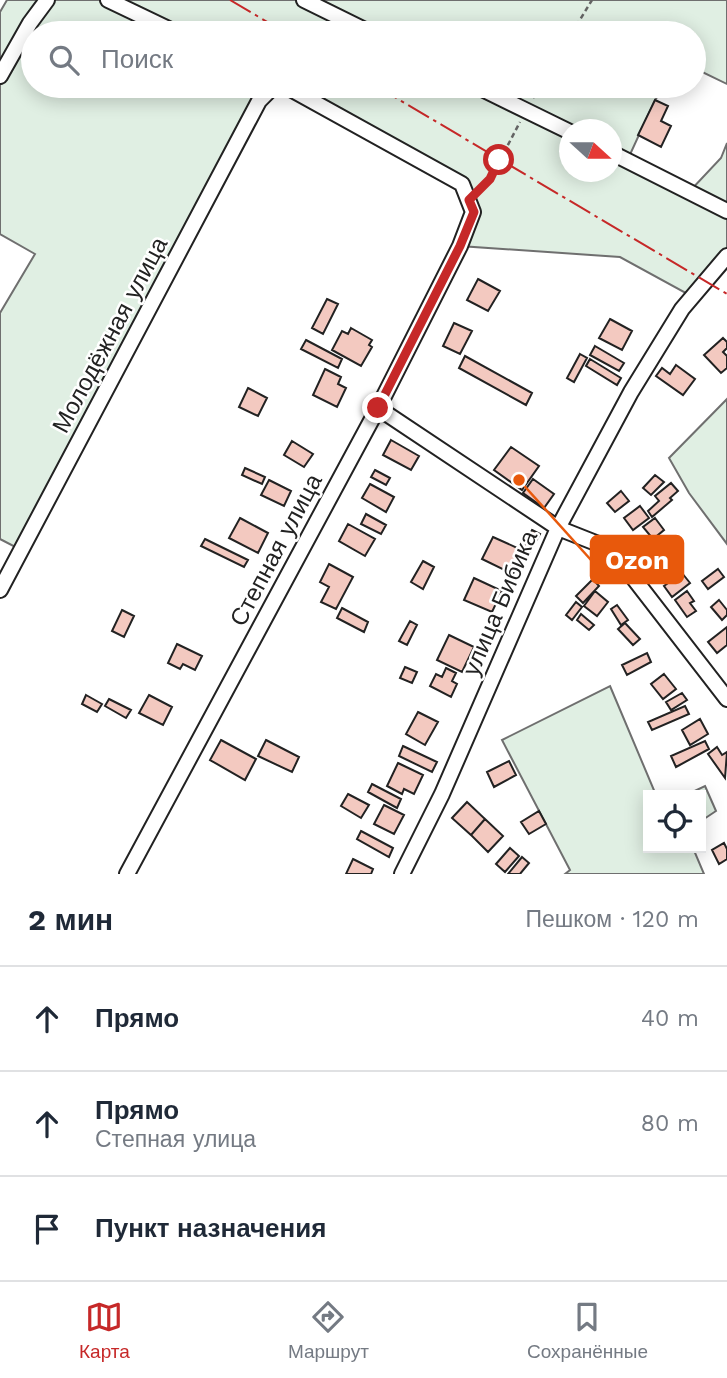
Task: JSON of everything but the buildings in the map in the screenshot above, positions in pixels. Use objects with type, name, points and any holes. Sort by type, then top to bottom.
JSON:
[{"type":"street","points":[[34,21],[47,0]]},
{"type":"street","points":[[108,0],[152,21]]},
{"type":"street","points":[[304,0],[347,21]]},
{"type":"street","points":[[0,76],[21,42]]},
{"type":"street","name":"Молодёжная улица","points":[[0,590],[262,98]]},
{"type":"street","points":[[307,98],[462,184],[469,200]]},
{"type":"street","points":[[500,98],[559,127]]},
{"type":"street","points":[[622,158],[727,211]]},
{"type":"street","name":"Степная улица","points":[[127,874],[378,408],[460,246],[474,212],[469,200]]},
{"type":"street","name":"улица Бибика","points":[[402,874],[442,794],[558,528],[631,392],[682,309],[722,275],[727,256]]},
{"type":"street","points":[[378,408],[558,528],[611,549],[727,699]]},
{"type":"path","points":[[579,21],[592,0]]},
{"type":"path","points":[[469,200],[490,179],[534,98]]},
{"type":"green space","points":[[7,0],[727,0],[727,84],[706,74],[706,21],[21,21],[21,98],[267,98],[21,550],[0,539],[0,313],[35,254],[0,234],[0,12]]},
{"type":"green space","points":[[307,98],[657,98],[627,161],[689,192],[721,158],[727,143],[727,256],[693,297],[620,257],[460,246],[473,212],[462,184]]},
{"type":"green space","points":[[727,399],[727,544],[689,493],[669,458]]},
{"type":"green space","points":[[610,686],[654,790],[643,790],[643,853],[695,853],[704,874],[565,874],[570,870],[502,740]]},
{"type":"green space","points":[[705,786],[716,811],[706,818],[706,790],[697,790]]},
{"type":"power","points":[[230,0],[266,21]]},
{"type":"power","points":[[396,98],[727,294]]},
{"type":"place","name":"Ozon","points":[[519,480]]},
{"type":"route","points":[[378,408],[460,246],[474,212],[469,200],[490,179],[499,160]]}]
